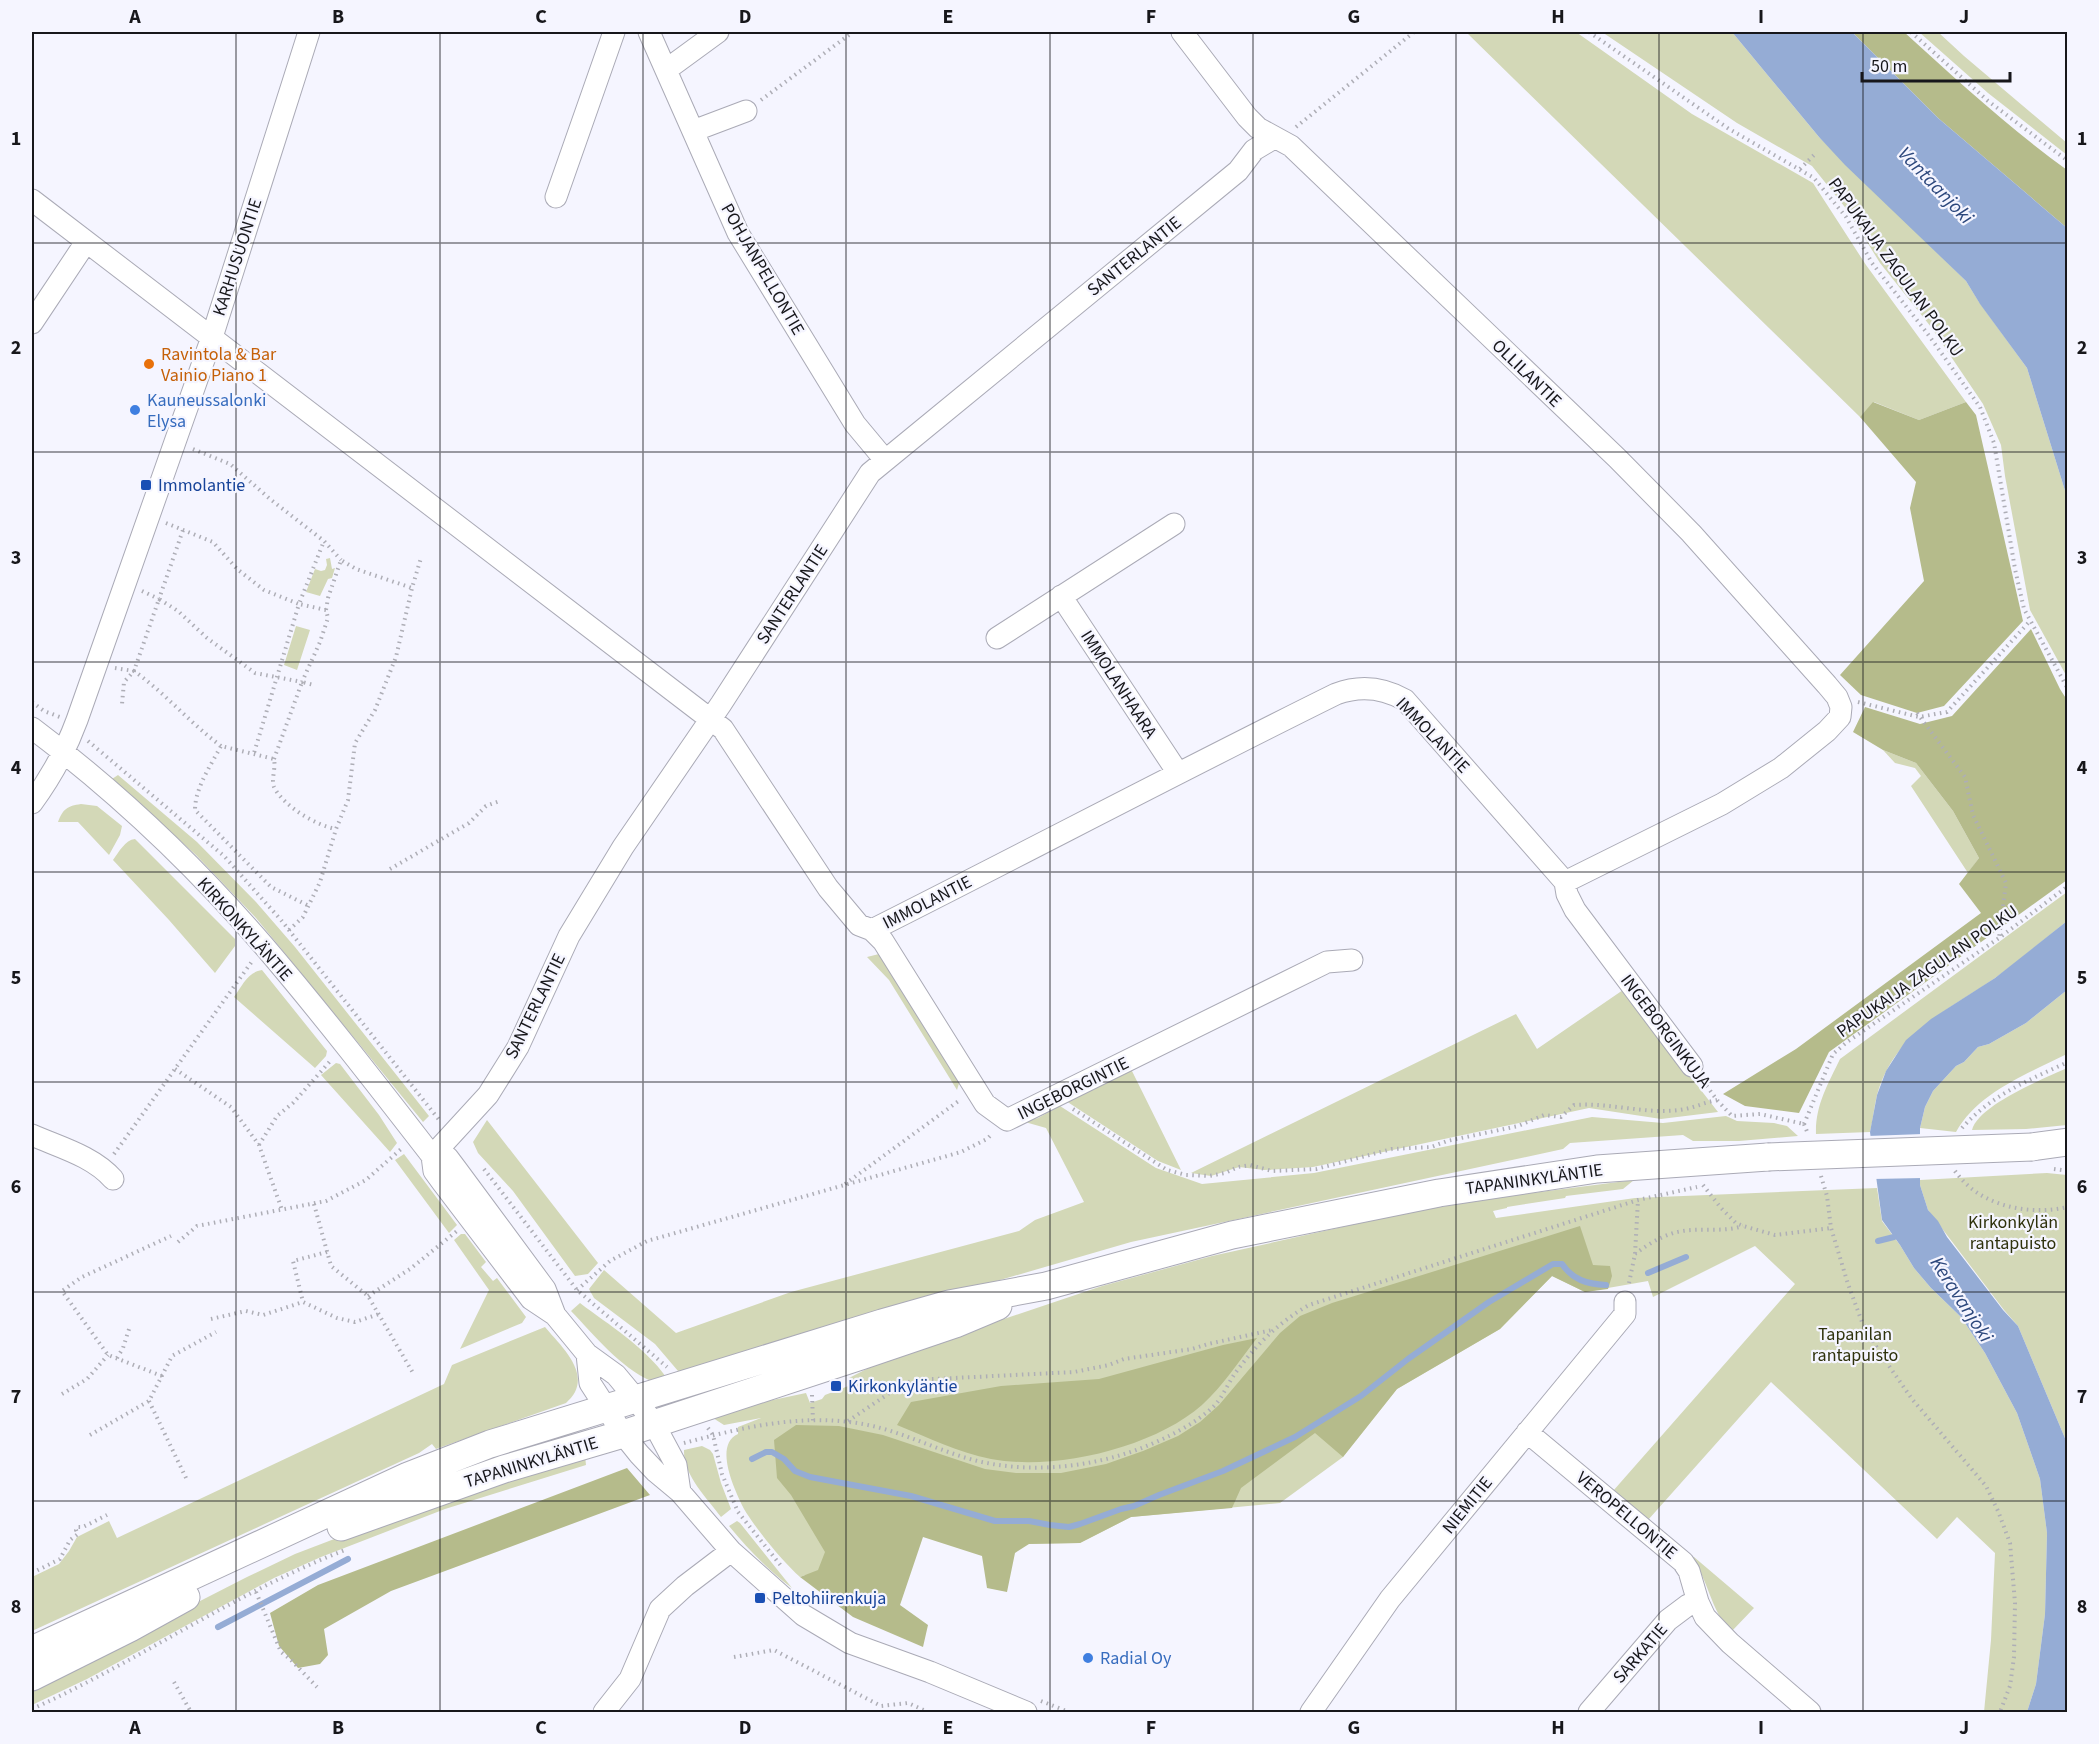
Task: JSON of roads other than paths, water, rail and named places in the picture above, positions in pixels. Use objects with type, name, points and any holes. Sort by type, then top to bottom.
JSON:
[{"type":"main road","name":"TAPANINKYLÄNTIE","points":[[32,1650],[408,1476],[490,1444],[949,1304],[1046,1286],[1232,1235],[1439,1193],[1597,1169],[1768,1156],[2032,1147],[2067,1142]]},
{"type":"main road","name":"TAPANINKYLÄNTIE","points":[[2032,1147],[2067,1151]]},
{"type":"main road","name":"TAPANINKYLÄNTIE","points":[[32,1677],[248,1565],[358,1520],[504,1468],[623,1434],[955,1324],[1046,1286]]},
{"type":"street","name":"KARHUSUONTIE","points":[[32,803],[64,753],[84,701],[212,337],[309,32]]},
{"type":"street","points":[[556,197],[614,32]]},
{"type":"street","name":"POHJANPELLONTIE","points":[[650,32],[725,205],[755,263],[855,424],[885,460]]},
{"type":"street","points":[[666,70],[718,32]]},
{"type":"street","name":"OLLILANTIE","points":[[1182,32],[1247,117],[1258,128],[1291,146],[1617,458],[1691,533],[1837,697],[1840,717],[1827,731],[1781,768],[1722,804],[1565,882]]},
{"type":"street","points":[[693,131],[746,111]]},
{"type":"street","name":"SANTERLANTIE","points":[[432,1156],[488,1095],[518,1047],[569,936],[625,843],[728,694],[870,473],[1238,171],[1254,150],[1274,138]]},
{"type":"street","name":"IMMOLANTIE","points":[[32,200],[212,337],[251,370],[723,729],[828,888],[859,925],[872,930],[1178,773],[1351,688],[1381,690],[1405,700],[1565,882]]},
{"type":"street","points":[[32,324],[86,242]]},
{"type":"street","points":[[997,638],[1173,524]]},
{"type":"street","name":"IMMOLANHAARA","points":[[1061,596],[1178,773]]},
{"type":"street","name":"KIRKONKYLÄNTIE","points":[[32,728],[99,782],[178,855],[257,938],[350,1050],[432,1156],[448,1158],[545,1289],[555,1315],[587,1354],[616,1375],[654,1424],[676,1465],[680,1492]]},
{"type":"street","name":"INGEBORGINKUJA","points":[[1565,882],[1567,894],[1575,910],[1692,1066]]},
{"type":"street","name":"INGEBORGINTIE","points":[[872,930],[883,941],[985,1104],[1007,1120],[1327,962],[1352,960]]},
{"type":"street","points":[[32,1135],[88,1160],[109,1174]]},
{"type":"street","name":"NIEMITIE","points":[[1311,1713],[1390,1599],[1625,1314],[1625,1302]]},
{"type":"street","points":[[587,1354],[590,1383],[623,1434],[656,1472],[680,1492],[731,1551],[803,1615],[850,1642],[930,1672],[1033,1706]]},
{"type":"street","name":"VEROPELLONTIE","points":[[1527,1432],[1683,1562],[1689,1571],[1705,1617],[1724,1637],[1810,1713]]},
{"type":"street","points":[[604,1713],[630,1679],[660,1609],[685,1586],[731,1551]]},
{"type":"street","name":"SARKATIE","points":[[1589,1713],[1668,1620],[1688,1605],[1698,1602]]},
{"type":"water","name":"Vantaanjoki","points":[[1732,32],[1852,32],[1938,118],[2067,228],[2067,497],[2027,368],[1966,281],[1845,165]]},
{"type":"water","name":"Keravanjoki","points":[[2067,921],[2067,990],[2026,1023],[1989,1044],[1978,1047],[1964,1062],[1956,1066],[1933,1091],[1925,1107],[1920,1128],[1920,1185],[1928,1210],[2003,1310],[2018,1326],[2067,1443],[2067,1712],[2027,1712],[2036,1684],[2045,1614],[2047,1533],[2040,1479],[2017,1413],[1985,1353],[1961,1317],[1914,1268],[1882,1220],[1870,1132],[1877,1095],[1886,1071],[1906,1040],[1931,1019],[1995,978]]},
{"type":"waterway","points":[[1878,1241],[1894,1237]]},
{"type":"waterway","points":[[1648,1273],[1686,1257]]},
{"type":"waterway","points":[[752,1459],[766,1452],[772,1452],[784,1459],[795,1471],[810,1477],[911,1496],[995,1521],[1029,1521],[1069,1527],[1134,1506],[1223,1471],[1295,1437],[1361,1396],[1408,1359],[1489,1302],[1553,1264],[1562,1264],[1571,1274],[1581,1280],[1606,1285]]},
{"type":"waterway","points":[[218,1627],[348,1559]]},
{"type":"place","name":"Ravintola & Bar Vainio Piano 1","points":[[149,364]]},
{"type":"place","name":"Kauneussalonki Elysa","points":[[135,410]]},
{"type":"place","name":"Immolantie","points":[[146,485]]},
{"type":"place","name":"Kirkonkyläntie","points":[[836,1386]]},
{"type":"place","name":"Peltohiirenkuja","points":[[760,1598]]},
{"type":"place","name":"Radial Oy","points":[[1088,1658]]},
{"type":"park label","name":"Kirkonkylän rantapuisto","points":[[2013,1232]]},
{"type":"park label","name":"Tapanilan rantapuisto","points":[[1855,1344]]}]
